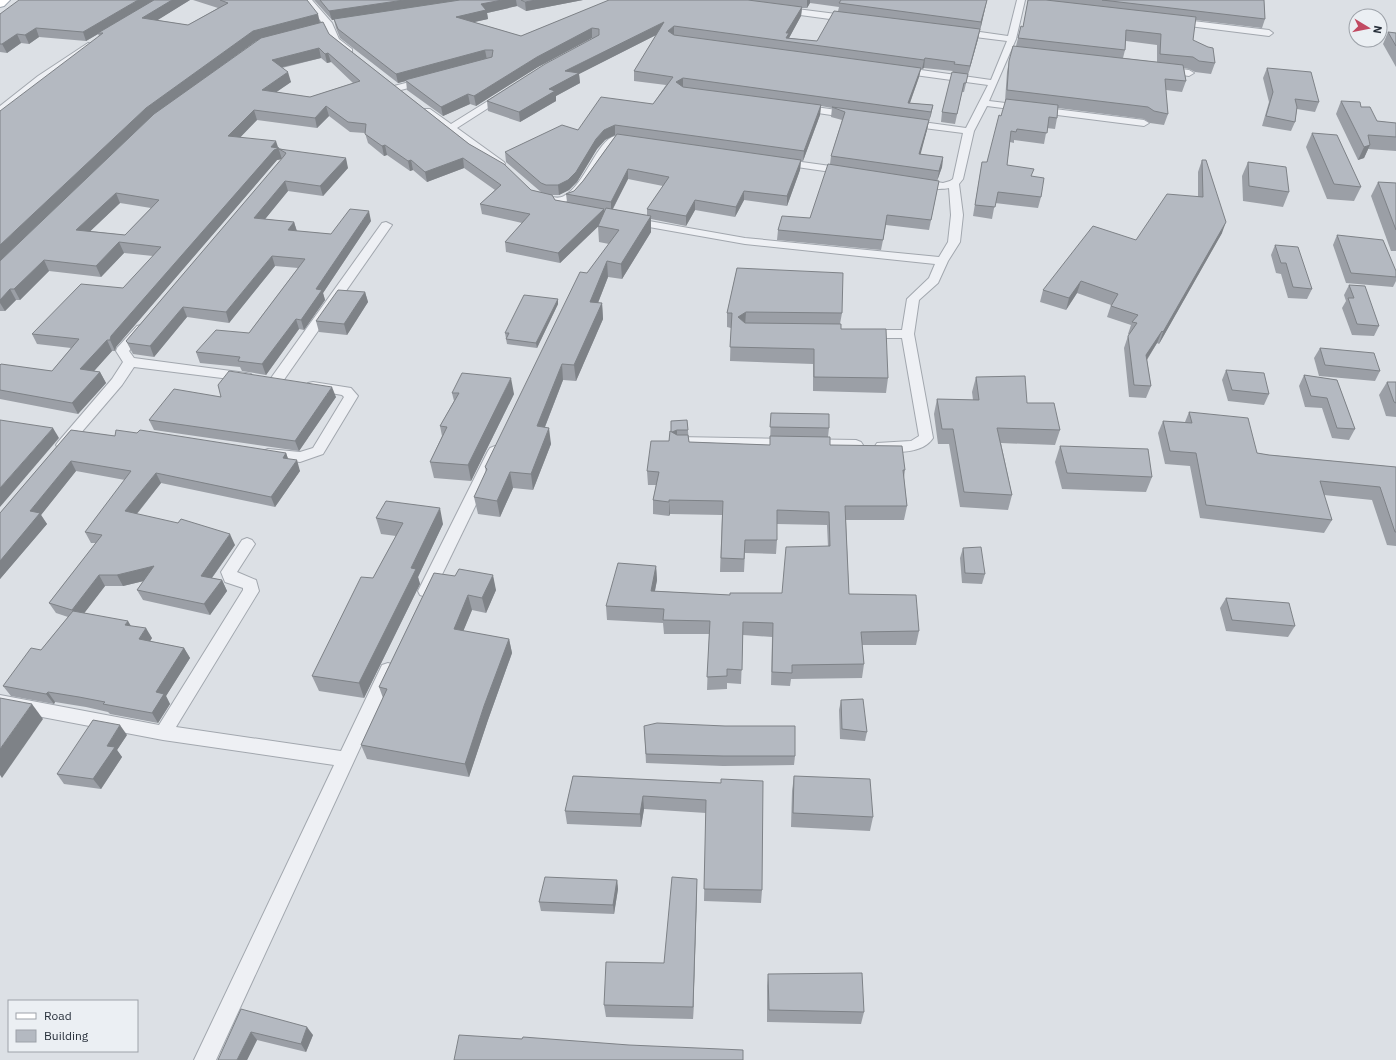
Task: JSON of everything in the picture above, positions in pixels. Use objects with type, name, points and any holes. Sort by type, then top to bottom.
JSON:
[{"type":"main road","points":[[0,3],[4,0]]},
{"type":"street","points":[[307,0],[329,26],[335,40],[360,59]]},
{"type":"street","points":[[912,181],[943,186],[954,184],[958,179],[969,131],[1010,52],[1012,39],[1023,3]]},
{"type":"street","points":[[769,8],[863,20]]},
{"type":"street","points":[[1170,21],[1269,32]]},
{"type":"street","points":[[949,31],[1012,39]]},
{"type":"street","points":[[0,111],[41,78],[98,39]]},
{"type":"street","points":[[892,69],[994,83]]},
{"type":"street","points":[[1157,70],[1189,73]]},
{"type":"street","points":[[409,97],[394,86],[433,78]]},
{"type":"street","points":[[451,128],[509,91]]},
{"type":"street","points":[[984,103],[1144,123]]},
{"type":"street","points":[[420,106],[510,171]]},
{"type":"street","points":[[794,107],[858,116]]},
{"type":"street","points":[[897,121],[969,131]]},
{"type":"street","points":[[531,192],[544,200],[559,201],[570,198],[579,188],[610,142],[615,139],[645,143]]},
{"type":"street","points":[[770,161],[857,173]]},
{"type":"street","points":[[678,442],[903,446],[920,444],[926,438],[908,334],[913,299],[934,280],[942,261],[954,242],[957,215],[954,184]]},
{"type":"street","points":[[559,201],[560,206],[571,209]]},
{"type":"street","points":[[620,219],[745,241],[942,261]]},
{"type":"street","points":[[276,381],[386,225]]},
{"type":"street","points":[[148,321],[122,352],[130,362],[346,390],[351,396],[318,451],[310,456],[295,458],[256,452]]},
{"type":"street","points":[[852,334],[908,334]]},
{"type":"street","points":[[56,454],[116,382],[130,362]]},
{"type":"street","points":[[418,609],[501,437]]},
{"type":"street","points":[[163,733],[251,591],[250,584],[231,578],[229,572],[247,544]]},
{"type":"street","points":[[205,1060],[345,760],[394,659]]},
{"type":"street","points":[[0,702],[163,733],[345,760]]},
{"type":"building","points":[[19,0],[138,0],[83,32],[36,28],[25,35],[17,34],[0,44],[0,14]]},
{"type":"building","points":[[154,0],[172,0],[142,18],[188,25],[228,3],[220,0],[307,0],[318,14],[253,31],[146,108],[0,245],[0,111],[103,33],[98,33]]},
{"type":"building","points":[[320,0],[404,0],[329,11]]},
{"type":"building","points":[[460,0],[502,0],[481,4],[486,10],[456,17],[521,36],[609,0],[748,0],[802,7],[786,33],[789,33],[786,38],[817,41],[834,11],[980,29],[970,66],[954,64],[955,62],[925,58],[924,60],[674,26],[668,31],[674,35],[921,68],[908,103],[933,105],[931,112],[683,78],[676,82],[683,87],[821,105],[804,151],[615,125],[604,130],[596,139],[576,172],[568,180],[558,185],[546,185],[541,183],[505,152],[562,125],[578,130],[601,97],[653,104],[673,77],[634,71],[664,22],[565,71],[579,73],[549,89],[555,91],[519,112],[487,101],[545,64],[599,35],[599,29],[592,28],[537,57],[474,96],[468,94],[441,107],[405,80],[492,57],[493,50],[485,50],[396,74],[338,29],[334,19]]},
{"type":"building","points":[[521,0],[536,0],[525,2]]},
{"type":"building","points":[[841,0],[987,0],[981,22],[839,3]]},
{"type":"building","points":[[1028,0],[1046,0],[1196,17],[1193,40],[1213,48],[1215,63],[1199,61],[1193,57],[1160,54],[1161,34],[1126,30],[1125,50],[1018,38],[1021,26],[1023,27]]},
{"type":"building","points":[[1102,0],[1264,0],[1265,19]]},
{"type":"building","points":[[323,22],[329,34],[469,144],[504,164],[531,190],[552,195],[555,200],[604,209],[558,253],[505,242],[530,214],[480,204],[501,185],[463,158],[425,172],[411,160],[408,161],[385,145],[382,146],[365,134],[366,124],[348,122],[326,106],[315,118],[254,110],[228,136],[276,141],[271,147],[279,148],[274,150],[111,336],[110,340],[107,340],[80,369],[100,372],[72,403],[0,390],[1,364],[52,371],[79,339],[32,334],[81,284],[123,288],[161,247],[119,242],[96,266],[44,260],[14,289],[10,289],[0,300],[0,261],[154,114],[261,38]],"holes":[[[319,48],[325,54],[328,53],[360,81],[310,97],[262,90],[288,72],[272,60]],[[116,193],[159,200],[125,235],[76,230]]]},
{"type":"building","points":[[1388,32],[1396,33],[1396,46]]},
{"type":"building","points":[[1013,46],[1183,65],[1186,81],[1165,79],[1168,114],[1154,111],[1148,107],[1007,90],[1009,61]]},
{"type":"building","points":[[1267,68],[1311,72],[1319,102],[1295,99],[1297,107],[1295,122],[1266,116],[1273,92]]},
{"type":"building","points":[[952,72],[968,74],[966,83],[964,83],[957,114],[942,112]]},
{"type":"building","points":[[1006,99],[1058,105],[1057,118],[1049,117],[1047,133],[1017,129],[1016,132],[1011,131],[1007,165],[1034,169],[1031,176],[1044,178],[1041,197],[998,192],[995,207],[975,205],[982,162],[987,162],[999,115],[1001,116]]},
{"type":"building","points":[[1341,101],[1360,102],[1361,107],[1370,107],[1377,121],[1396,123],[1396,137],[1368,135],[1370,145],[1364,147]]},
{"type":"building","points":[[832,107],[929,120],[919,154],[943,157],[939,171],[831,156],[845,112]]},
{"type":"building","points":[[1312,133],[1337,135],[1361,187],[1334,184]]},
{"type":"building","points":[[617,134],[801,160],[787,196],[744,191],[736,207],[695,200],[686,216],[647,209],[669,177],[628,169],[611,202],[566,194],[574,191],[583,181]]},
{"type":"building","points":[[279,149],[346,158],[320,186],[285,181],[254,218],[294,222],[288,230],[331,234],[350,209],[369,211],[316,289],[322,290],[301,320],[296,319],[262,364],[238,361],[240,357],[196,352],[216,330],[249,333],[305,259],[272,256],[226,312],[183,307],[150,346],[128,343],[126,341],[284,156],[286,153]]},
{"type":"building","points":[[1202,160],[1206,160],[1226,222],[1163,332],[1162,331],[1146,355],[1151,386],[1134,385],[1128,336],[1137,323],[1132,322],[1138,315],[1111,306],[1118,294],[1081,281],[1069,298],[1043,290],[1093,226],[1136,240],[1167,194],[1203,197]]},
{"type":"building","points":[[1248,162],[1286,167],[1289,192],[1249,186]]},
{"type":"building","points":[[828,164],[939,181],[931,220],[887,215],[883,240],[778,230],[782,216],[810,218]]},
{"type":"building","points":[[1378,182],[1396,183],[1396,230]]},
{"type":"building","points":[[606,208],[651,216],[621,264],[607,261],[590,302],[602,303],[574,365],[562,364],[537,426],[549,428],[531,474],[510,472],[497,501],[474,497],[487,469],[485,467],[580,272],[587,273],[619,230],[598,226]]},
{"type":"building","points":[[1337,235],[1383,240],[1396,271],[1396,277],[1351,273]]},
{"type":"building","points":[[1275,245],[1298,247],[1312,289],[1293,287],[1286,263],[1281,263]]},
{"type":"building","points":[[737,268],[843,273],[842,313],[746,312],[738,317],[745,323],[841,324],[841,329],[886,329],[888,378],[814,377],[814,349],[730,347],[732,313],[727,313]]},
{"type":"building","points":[[1349,285],[1365,286],[1379,326],[1357,324],[1348,298],[1354,298]]},
{"type":"building","points":[[338,290],[365,292],[344,324],[316,321]]},
{"type":"building","points":[[524,295],[558,299],[536,343],[506,339],[509,333],[505,333]]},
{"type":"building","points":[[1320,348],[1374,353],[1380,371],[1325,365]]},
{"type":"building","points":[[1226,370],[1264,373],[1269,394],[1232,390]]},
{"type":"building","points":[[229,371],[332,387],[295,441],[149,420],[174,389],[221,397],[218,385]]},
{"type":"building","points":[[462,373],[511,378],[468,465],[430,462],[447,427],[440,426],[459,393],[452,393]]},
{"type":"building","points":[[1304,375],[1337,380],[1355,429],[1337,428],[1327,398],[1311,396]]},
{"type":"building","points":[[1025,376],[1027,403],[1054,403],[1060,430],[997,428],[1012,495],[964,492],[953,429],[942,429],[937,399],[979,400],[976,377]]},
{"type":"building","points":[[1387,382],[1396,382],[1396,403],[1394,402]]},
{"type":"building","points":[[1189,412],[1248,418],[1257,453],[1396,467],[1396,532],[1380,487],[1320,481],[1332,520],[1206,505],[1196,453],[1170,451],[1163,421],[1192,423]]},
{"type":"building","points":[[771,413],[829,414],[829,428],[770,427]]},
{"type":"building","points":[[0,420],[53,428],[0,488]]},
{"type":"building","points":[[687,420],[688,430],[677,430],[671,432],[671,421]]},
{"type":"building","points":[[71,430],[115,436],[116,430],[137,433],[140,430],[286,453],[283,458],[297,460],[271,497],[156,473],[125,511],[178,523],[181,519],[230,534],[201,576],[222,580],[204,604],[137,590],[154,566],[117,575],[99,575],[72,610],[49,603],[102,535],[85,532],[131,471],[71,461],[30,511],[40,513],[0,561],[0,513]]},
{"type":"building","points":[[670,431],[677,435],[688,435],[689,442],[770,445],[770,436],[830,437],[830,445],[902,446],[907,506],[845,506],[849,594],[916,595],[919,631],[861,632],[864,664],[792,665],[792,673],[772,672],[773,623],[743,622],[742,670],[727,669],[727,676],[707,677],[710,621],[663,620],[664,609],[606,606],[618,563],[656,566],[651,591],[730,595],[730,593],[782,593],[786,547],[830,546],[829,512],[777,510],[777,540],[745,540],[744,559],[721,558],[723,501],[669,500],[669,502],[653,500],[659,472],[647,471],[651,441],[669,441]]},
{"type":"building","points":[[1060,446],[1148,449],[1152,477],[1067,473]]},
{"type":"building","points":[[386,501],[440,508],[411,568],[416,569],[359,683],[312,676],[361,577],[373,578],[403,523],[376,518]]},
{"type":"building","points":[[981,547],[985,574],[965,573],[963,548]]},
{"type":"building","points":[[459,569],[493,575],[482,598],[468,595],[454,629],[509,639],[484,706],[465,764],[361,745],[387,689],[379,687],[434,573],[455,576]]},
{"type":"building","points":[[1226,598],[1289,603],[1295,626],[1232,620]]},
{"type":"building","points":[[73,611],[128,621],[125,625],[146,628],[139,639],[184,648],[156,692],[164,694],[152,713],[103,704],[105,702],[79,697],[48,692],[46,694],[3,686],[31,648],[41,650]]},
{"type":"building","points":[[0,698],[32,704],[0,749]]},
{"type":"building","points":[[863,699],[867,732],[842,729],[841,700]]},
{"type":"building","points":[[93,720],[120,725],[107,746],[115,747],[93,779],[57,774]]},
{"type":"building","points":[[657,723],[725,726],[795,726],[795,756],[646,754],[644,726]]},
{"type":"building","points":[[573,776],[721,783],[721,779],[763,781],[762,890],[704,889],[706,800],[643,796],[640,814],[565,811]]},
{"type":"building","points":[[794,776],[870,779],[873,817],[793,813]]},
{"type":"building","points":[[545,877],[617,880],[613,905],[539,902]]},
{"type":"building","points":[[672,877],[697,879],[693,1007],[604,1005],[606,962],[664,963]]},
{"type":"building","points":[[862,973],[864,1012],[769,1010],[768,974]]},
{"type":"building","points":[[241,1009],[307,1027],[301,1044],[251,1032],[237,1060],[218,1060]]},
{"type":"building","points":[[459,1035],[522,1039],[523,1037],[629,1045],[743,1050],[743,1060],[454,1060]]}]
